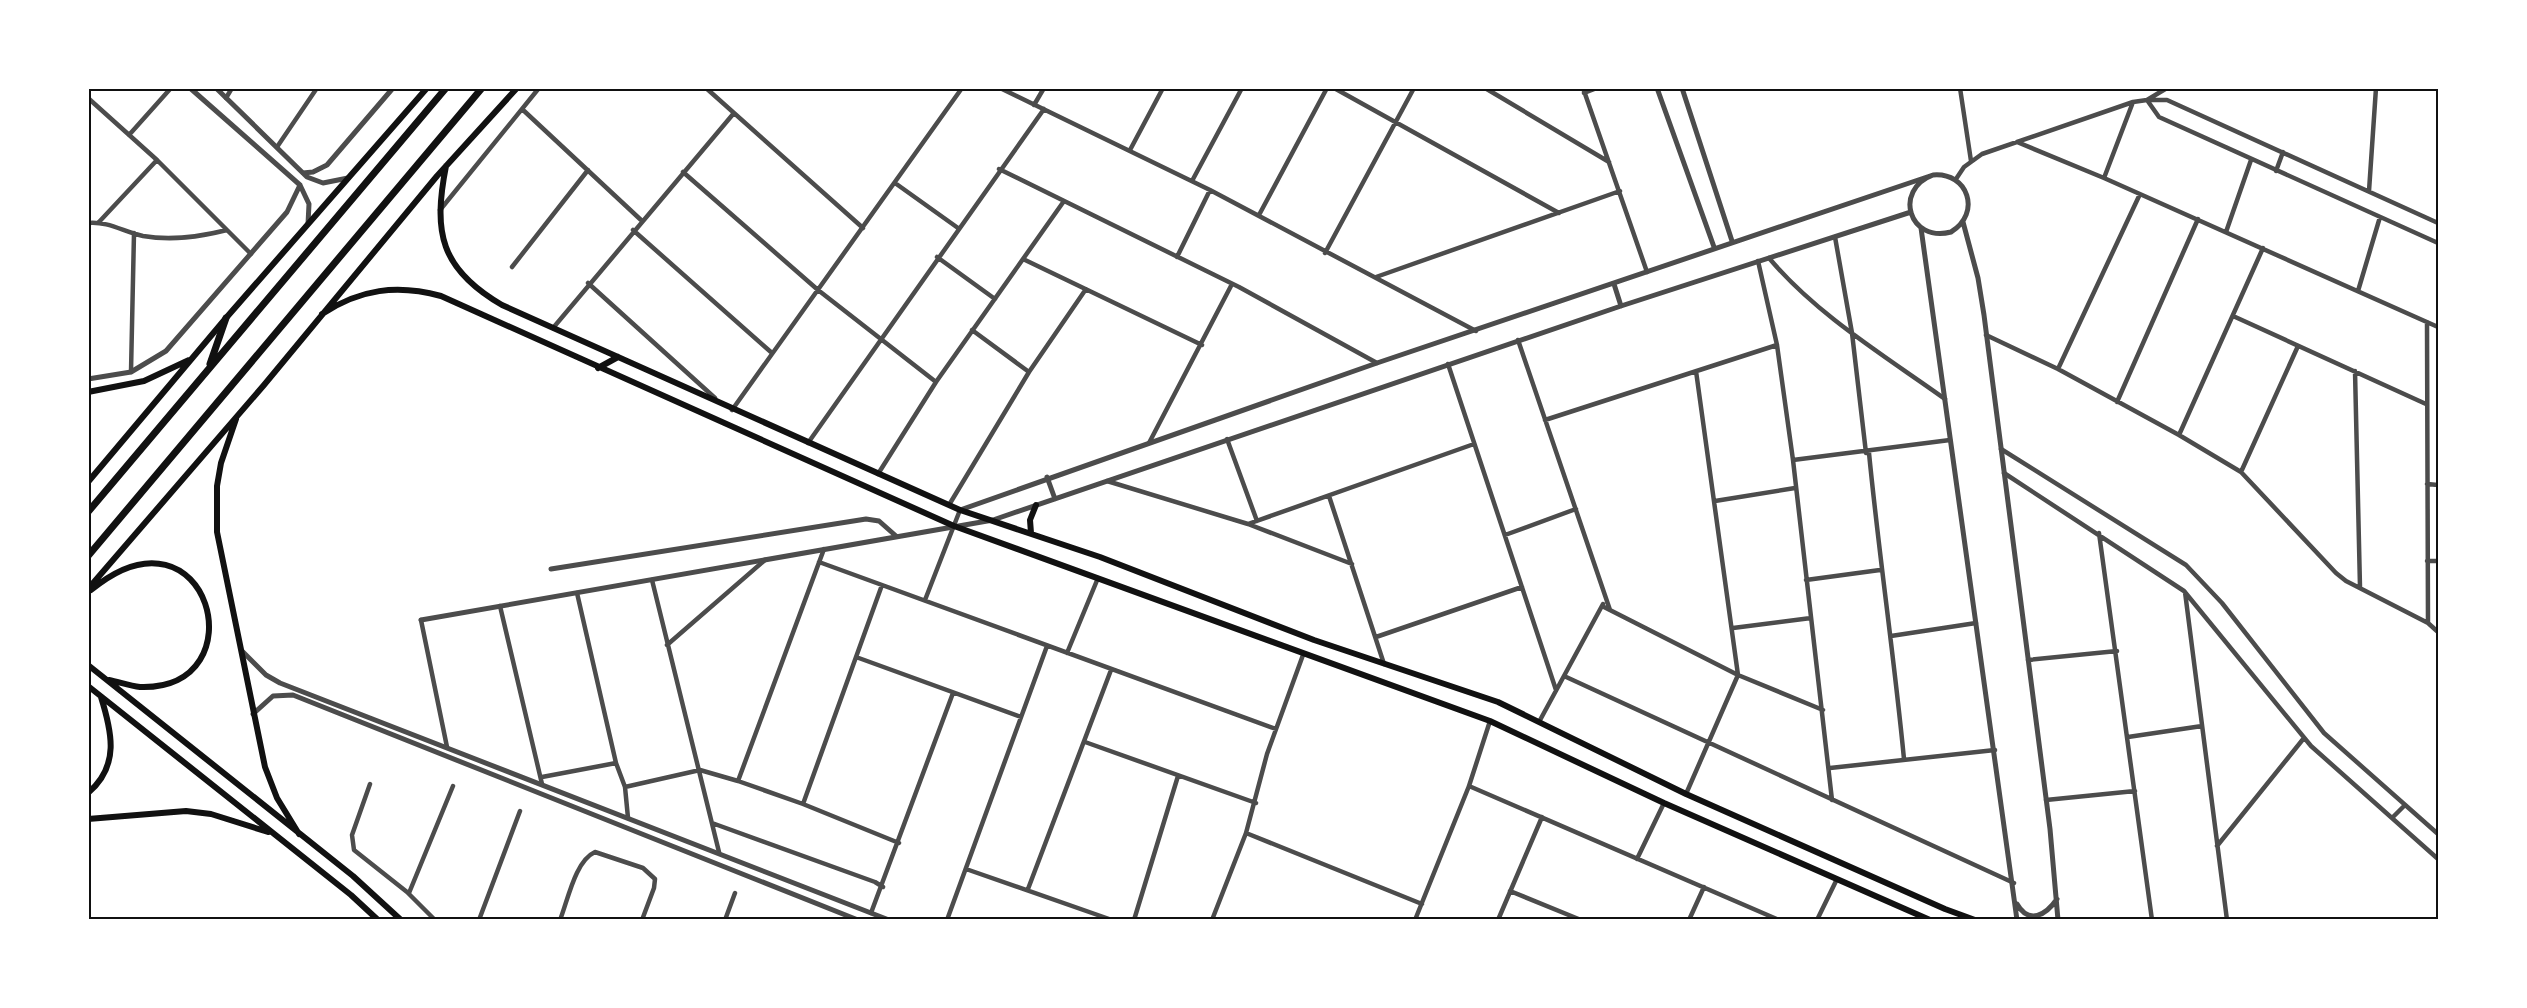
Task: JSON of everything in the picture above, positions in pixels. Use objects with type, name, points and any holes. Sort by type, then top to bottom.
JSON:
[{"type":"highway","points":[[88,512],[446,88]]},
{"type":"highway","points":[[88,556],[482,88]]},
{"type":"highway","points":[[208,369],[226,318]]},
{"type":"main road","points":[[88,482],[226,318],[427,88]]},
{"type":"main road","points":[[88,591],[446,166],[517,88]]},
{"type":"main road","points":[[446,166],[439,212],[444,241],[459,270],[482,293],[732,410],[960,510],[1031,533],[1314,640],[1498,702],[1686,794],[1945,909],[1975,920]]},
{"type":"main road","points":[[322,314],[349,298],[379,289],[410,289],[441,296],[954,526],[1490,721],[1664,803],[1930,920]]},
{"type":"main road","points":[[598,368],[618,357]]},
{"type":"main road","points":[[88,392],[144,381],[192,358]]},
{"type":"main road","points":[[238,415],[221,463],[216,508],[219,543],[270,783],[299,834]]},
{"type":"main road","points":[[1031,533],[1030,520],[1036,505]]},
{"type":"main road","points":[[88,591],[131,566],[152,563],[171,567],[187,576],[201,591],[208,608],[211,627],[206,647],[195,665],[179,678],[161,685],[140,687],[107,680]]},
{"type":"main road","points":[[88,665],[353,876],[401,920]]},
{"type":"main road","points":[[88,686],[378,920]]},
{"type":"main road","points":[[88,793],[101,781],[112,753],[112,738],[101,696]]},
{"type":"main road","points":[[88,819],[186,811],[211,814],[273,833]]},
{"type":"street","points":[[129,135],[171,88]]},
{"type":"street","points":[[190,88],[300,185],[309,204],[308,225]]},
{"type":"street","points":[[216,88],[312,180],[323,183],[350,177]]},
{"type":"street","points":[[226,98],[232,88]]},
{"type":"street","points":[[278,147],[316,88]]},
{"type":"street","points":[[303,173],[313,172],[327,165],[393,88]]},
{"type":"street","points":[[439,212],[539,88]]},
{"type":"street","points":[[706,88],[863,228]]},
{"type":"street","points":[[732,410],[962,88]]},
{"type":"street","points":[[1000,88],[1259,215],[1325,253],[1476,331]]},
{"type":"street","points":[[1034,105],[1044,88]]},
{"type":"street","points":[[1130,150],[1163,88]]},
{"type":"street","points":[[1192,181],[1242,88]]},
{"type":"street","points":[[1259,215],[1327,88]]},
{"type":"street","points":[[1334,88],[1559,213]]},
{"type":"street","points":[[1325,253],[1414,88]]},
{"type":"street","points":[[1485,88],[1609,162]]},
{"type":"street","points":[[1499,96],[1503,88]]},
{"type":"street","points":[[1597,88],[1583,91],[1647,272]]},
{"type":"street","points":[[1657,88],[1714,247]]},
{"type":"street","points":[[1682,88],[1732,241]]},
{"type":"street","points":[[1960,88],[1971,161]]},
{"type":"street","points":[[2147,100],[2167,88]]},
{"type":"street","points":[[2369,190],[2376,88]]},
{"type":"street","points":[[88,98],[157,160],[251,254]]},
{"type":"street","points":[[2147,100],[2159,117],[2250,160],[2439,243]]},
{"type":"street","points":[[1956,179],[1971,161],[2017,142],[2133,102],[2167,100],[2439,223]]},
{"type":"street","points":[[2104,177],[2133,102]]},
{"type":"street","points":[[522,109],[641,220]]},
{"type":"street","points":[[808,444],[999,169],[1044,110]]},
{"type":"street","points":[[553,328],[641,220],[734,113]]},
{"type":"street","points":[[2017,142],[2104,177],[2439,327]]},
{"type":"street","points":[[2277,171],[2283,152]]},
{"type":"street","points":[[99,222],[157,160]]},
{"type":"street","points":[[2226,232],[2250,160]]},
{"type":"street","points":[[999,169],[1232,284],[1377,363]]},
{"type":"street","points":[[512,267],[588,170]]},
{"type":"street","points":[[683,172],[818,290],[936,382]]},
{"type":"street","points":[[1933,175],[1913,188],[1910,202],[1911,212],[1921,228],[2014,883],[2017,920]]},
{"type":"street","points":[[925,600],[960,510],[1047,477],[1614,284],[1714,247],[1933,175],[1956,179],[1962,184],[1969,199],[1967,215],[1963,222],[1943,234],[1921,228]]},
{"type":"street","points":[[895,183],[958,228]]},
{"type":"street","points":[[88,379],[131,372],[166,351],[291,206],[300,185]]},
{"type":"street","points":[[1177,257],[1210,190]]},
{"type":"street","points":[[1375,278],[1620,191]]},
{"type":"street","points":[[2058,369],[2140,194]]},
{"type":"street","points":[[878,475],[936,382],[1064,201]]},
{"type":"street","points":[[447,747],[421,620],[993,520],[1518,340],[1911,212]]},
{"type":"street","points":[[2358,291],[2380,217]]},
{"type":"street","points":[[2117,402],[2198,219]]},
{"type":"street","points":[[88,223],[99,222],[134,233],[172,239],[196,238],[227,230]]},
{"type":"street","points":[[1963,222],[1978,278],[1986,335],[2046,800],[2058,898],[2058,920]]},
{"type":"street","points":[[633,230],[772,353]]},
{"type":"street","points":[[131,372],[134,233]]},
{"type":"street","points":[[1835,237],[1852,333],[1868,453],[1904,759]]},
{"type":"street","points":[[2179,435],[2263,249]]},
{"type":"street","points":[[937,257],[995,299]]},
{"type":"street","points":[[1769,258],[1786,277],[1852,333],[1946,399]]},
{"type":"street","points":[[1023,259],[1202,345]]},
{"type":"street","points":[[1758,261],[1777,345],[1793,460],[1832,800]]},
{"type":"street","points":[[588,283],[722,405]]},
{"type":"street","points":[[1149,443],[1232,284]]},
{"type":"street","points":[[1614,284],[1621,306]]},
{"type":"street","points":[[950,505],[1029,372],[1086,289]]},
{"type":"street","points":[[2233,316],[2426,404]]},
{"type":"street","points":[[2427,322],[2428,623]]},
{"type":"street","points":[[972,330],[1029,372]]},
{"type":"street","points":[[1986,335],[2058,369],[2179,435],[2241,472],[2336,573],[2428,623],[2439,632]]},
{"type":"street","points":[[1518,340],[1610,610]]},
{"type":"street","points":[[1545,420],[1777,345]]},
{"type":"street","points":[[2241,472],[2298,346]]},
{"type":"street","points":[[1448,364],[1556,690]]},
{"type":"street","points":[[1686,794],[1738,675],[1696,371]]},
{"type":"street","points":[[2355,371],[2360,587]]},
{"type":"street","points":[[1227,439],[1257,521]]},
{"type":"street","points":[[1793,460],[1868,453],[1950,440]]},
{"type":"street","points":[[1248,524],[1474,444]]},
{"type":"street","points":[[2001,449],[2186,565],[2222,603],[2324,733],[2404,806],[2439,834]]},
{"type":"street","points":[[2004,473],[2099,533],[2184,591],[2304,738],[2439,859]]},
{"type":"street","points":[[1047,477],[1055,499]]},
{"type":"street","points":[[1107,481],[1248,524],[1352,564]]},
{"type":"street","points":[[2427,484],[2439,484]]},
{"type":"street","points":[[1715,501],[1795,488]]},
{"type":"street","points":[[1329,496],[1384,664]]},
{"type":"street","points":[[1505,535],[1576,509]]},
{"type":"street","points":[[551,569],[866,519],[879,521],[896,536]]},
{"type":"street","points":[[2099,533],[2117,651],[2152,920]]},
{"type":"street","points":[[738,781],[824,549]]},
{"type":"street","points":[[667,645],[765,560]]},
{"type":"street","points":[[2427,561],[2439,561]]},
{"type":"street","points":[[819,562],[1276,729]]},
{"type":"street","points":[[1806,580],[1880,570]]},
{"type":"street","points":[[1067,653],[1098,578]]},
{"type":"street","points":[[652,580],[719,852]]},
{"type":"street","points":[[803,804],[882,585]]},
{"type":"street","points":[[1376,637],[1522,587]]},
{"type":"street","points":[[2184,591],[2227,920]]},
{"type":"street","points":[[577,593],[616,763],[625,787],[628,818]]},
{"type":"street","points":[[1539,722],[1606,599]]},
{"type":"street","points":[[500,606],[542,784]]},
{"type":"street","points":[[1602,606],[1738,675],[1823,710]]},
{"type":"street","points":[[1733,628],[1811,618]]},
{"type":"street","points":[[1891,636],[1976,623]]},
{"type":"street","points":[[947,920],[1047,646]]},
{"type":"street","points":[[240,650],[266,675],[280,683],[889,920]]},
{"type":"street","points":[[2028,660],[2117,651]]},
{"type":"street","points":[[1212,920],[1246,833],[1256,803],[1267,754],[1303,654]]},
{"type":"street","points":[[856,657],[1021,717]]},
{"type":"street","points":[[1028,889],[1111,670]]},
{"type":"street","points":[[1564,676],[2014,883]]},
{"type":"street","points":[[871,913],[953,693]]},
{"type":"street","points":[[254,714],[273,696],[293,695],[858,920]]},
{"type":"street","points":[[1415,920],[1469,786],[1490,721]]},
{"type":"street","points":[[2128,737],[2202,726]]},
{"type":"street","points":[[2217,846],[2304,738]]},
{"type":"street","points":[[1085,742],[1256,803]]},
{"type":"street","points":[[1830,768],[1995,750]]},
{"type":"street","points":[[542,777],[616,763]]},
{"type":"street","points":[[625,787],[700,770],[803,804],[899,843]]},
{"type":"street","points":[[1134,920],[1179,776]]},
{"type":"street","points":[[370,784],[352,835],[353,845],[358,853],[409,893],[435,920]]},
{"type":"street","points":[[409,893],[453,786]]},
{"type":"street","points":[[1469,786],[1775,919]]},
{"type":"street","points":[[2046,800],[2135,790]]},
{"type":"street","points":[[1637,859],[1664,803]]},
{"type":"street","points":[[2392,818],[2404,806]]},
{"type":"street","points":[[479,920],[520,811]]},
{"type":"street","points":[[1498,920],[1542,817]]},
{"type":"street","points":[[712,823],[875,882],[882,887]]},
{"type":"street","points":[[1246,833],[1422,904]]},
{"type":"street","points":[[560,920],[584,860],[595,852],[643,868],[655,879],[642,920]]},
{"type":"street","points":[[966,869],[1112,920]]},
{"type":"street","points":[[1817,920],[1837,879]]},
{"type":"street","points":[[1689,920],[1704,887]]},
{"type":"street","points":[[1510,891],[1581,920]]},
{"type":"street","points":[[725,920],[735,893]]},
{"type":"street","points":[[2016,902],[2021,911],[2030,916],[2040,916],[2049,912],[2058,898]]}]
